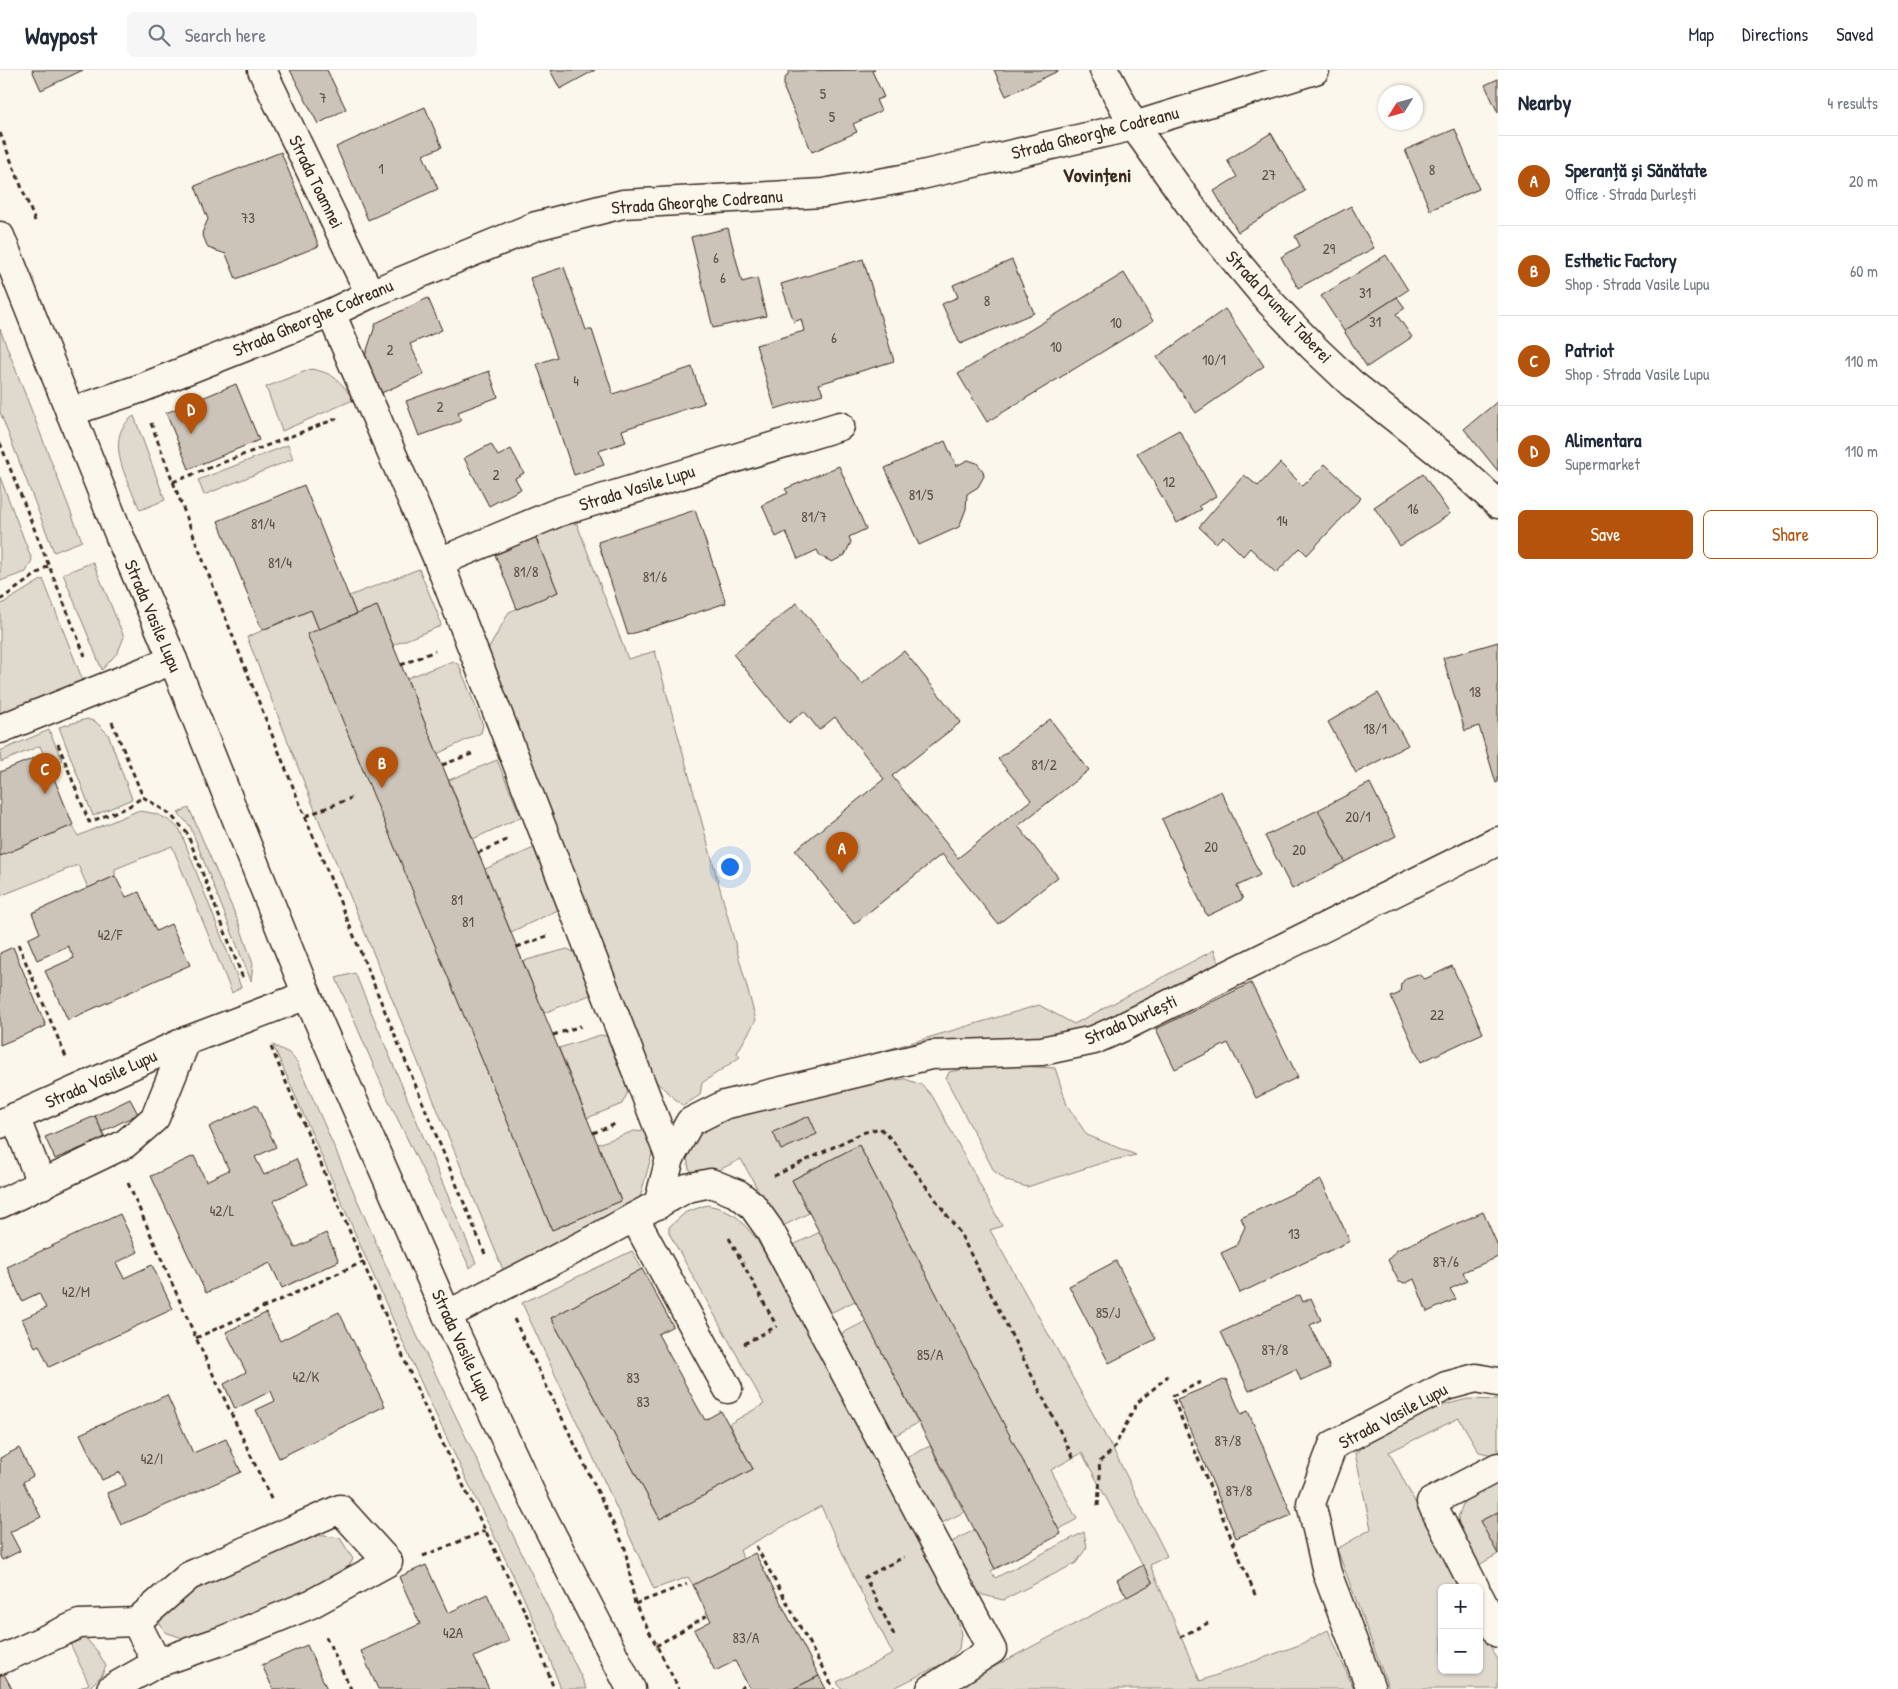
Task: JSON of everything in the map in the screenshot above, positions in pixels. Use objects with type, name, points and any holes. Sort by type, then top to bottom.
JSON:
[{"type":"street","name":"Strada Toamnei","points":[[262,70],[370,294]]},
{"type":"street","name":"Strada Drumul Taberei","points":[[1104,70],[1134,126],[1198,216],[1268,301],[1351,383],[1461,470],[1498,504]]},
{"type":"street","name":"Strada Gheorghe Codreanu","points":[[70,412],[138,389],[331,313],[370,294],[536,226],[623,204],[823,193],[913,177],[1134,126],[1316,70]]},
{"type":"street","name":"Strada Vasile Lupu","points":[[0,236],[120,537],[173,660],[307,995],[447,1315],[533,1498],[631,1689]]},
{"type":"street","points":[[331,313],[439,562],[670,1158]]},
{"type":"street","name":"Strada Vasile Lupu","points":[[439,562],[558,512],[840,426]]},
{"type":"street","points":[[0,729],[173,660]]},
{"type":"street","name":"Strada Durlești","points":[[658,1205],[670,1158],[690,1122],[724,1106],[931,1055],[1042,1051],[1094,1040],[1498,841]]},
{"type":"street","name":"Strada Vasile Lupu","points":[[42,1185],[7,1120],[186,1041],[307,995]]},
{"type":"street","name":"Strada Vasile Lupu","points":[[0,1204],[125,1144],[155,1118],[186,1041]]},
{"type":"street","points":[[447,1315],[634,1218],[687,1188],[712,1183],[738,1194],[752,1205],[768,1229],[992,1650],[931,1689]]},
{"type":"street","points":[[634,1218],[728,1389]]},
{"type":"street","name":"Strada Vasile Lupu","points":[[1371,1689],[1327,1573],[1311,1502],[1333,1445],[1446,1386],[1476,1378],[1498,1382]]},
{"type":"street","points":[[1473,1584],[1431,1502],[1498,1467]]},
{"type":"street","points":[[0,1660],[79,1624],[136,1622],[190,1576],[340,1509],[388,1562],[311,1604],[221,1641],[158,1663],[111,1689]]},
{"type":"street","points":[[1483,1604],[1498,1633]]},
{"type":"street","points":[[136,1622],[158,1663]]},
{"type":"path","points":[[138,389],[306,816],[499,1288],[626,1548],[635,1604],[679,1689]]},
{"type":"path","points":[[173,482],[371,405]]},
{"type":"path","points":[[0,443],[48,566],[143,797],[170,814],[187,833],[257,1014],[422,1401],[529,1620],[554,1689]]},
{"type":"path","points":[[0,600],[48,566]]},
{"type":"path","points":[[58,743],[89,822],[126,808],[143,797]]},
{"type":"path","points":[[306,816],[351,798]]},
{"type":"path","points":[[18,944],[79,1089]]},
{"type":"path","points":[[738,1194],[862,1133],[880,1128],[893,1141],[960,1233],[1074,1461]]},
{"type":"path","points":[[113,1150],[196,1338],[286,1533]]},
{"type":"path","points":[[726,1233],[781,1334]]},
{"type":"path","points":[[196,1338],[363,1262]]},
{"type":"path","points":[[1098,1506],[1100,1475],[1098,1462],[1113,1450],[1137,1403],[1168,1376]]},
{"type":"path","points":[[1201,1382],[1172,1396],[1205,1469],[1256,1597]]},
{"type":"path","points":[[388,1562],[404,1563],[485,1531]]},
{"type":"path","points":[[756,1546],[773,1581],[834,1689]]},
{"type":"path","points":[[894,1635],[865,1577],[905,1557]]},
{"type":"path","points":[[635,1604],[687,1584]]},
{"type":"path","points":[[311,1604],[351,1689]]},
{"type":"path","points":[[656,1646],[708,1615]]},
{"type":"path","points":[[1180,1637],[1208,1623]]},
{"type":"path","points":[[805,1650],[811,1647]]},
{"type":"path","points":[[740,1689],[747,1684]]},
{"type":"shaded area","points":[[0,329],[82,541],[54,552],[0,412]]},
{"type":"shaded area","points":[[311,369],[326,373],[336,379],[353,400],[282,431],[266,387]]},
{"type":"shaded area","points":[[134,416],[165,500],[140,510],[120,461],[118,448],[119,436],[124,425]]},
{"type":"shaded area","points":[[288,445],[293,459],[204,495],[198,480]]},
{"type":"shaded area","points":[[0,477],[32,560],[26,572],[0,581]]},
{"type":"shaded area","points":[[566,523],[577,524],[628,659],[655,651],[756,1020],[737,1053],[740,1057],[702,1083],[700,1095],[683,1106],[654,1080],[483,659],[509,612],[558,592],[535,536]]},
{"type":"shaded area","points":[[93,562],[124,637],[118,652],[102,670],[63,574]]},
{"type":"shaded area","points":[[419,569],[441,626],[393,645],[377,606],[356,614],[349,596]]},
{"type":"shaded area","points":[[43,579],[83,681],[0,715],[0,605]]},
{"type":"shaded area","points":[[311,610],[319,630],[308,634],[552,1230],[621,1201],[598,1144],[634,1131],[647,1132],[652,1147],[652,1154],[637,1208],[504,1272],[320,823],[247,637]]},
{"type":"shaded area","points":[[453,661],[459,665],[483,725],[481,733],[437,754],[407,678]]},
{"type":"shaded area","points":[[87,719],[96,722],[108,734],[132,799],[93,816],[59,727]]},
{"type":"shaded area","points":[[49,730],[62,760],[48,765],[40,746],[1,762],[0,751]]},
{"type":"shaded area","points":[[497,760],[521,817],[473,839],[449,780]]},
{"type":"shaded area","points":[[189,808],[238,921],[253,964],[251,981],[190,826],[178,813]]},
{"type":"shaded area","points":[[137,811],[161,816],[180,830],[241,987],[232,993],[172,846],[115,869],[115,876],[88,888],[78,865],[0,896],[0,856],[73,825],[78,836]]},
{"type":"shaded area","points":[[534,848],[558,910],[511,932],[485,869]]},
{"type":"shaded area","points":[[567,949],[574,952],[584,973],[590,995],[544,1013],[523,961]]},
{"type":"shaded area","points":[[1214,950],[1220,967],[1131,1012],[1075,1032],[764,1086],[1039,1005],[1074,1024]]},
{"type":"shaded area","points":[[355,973],[476,1263],[470,1268],[387,1097],[336,978]]},
{"type":"shaded area","points":[[600,1035],[607,1036],[629,1090],[622,1104],[587,1118],[559,1048]]},
{"type":"shaded area","points":[[273,1045],[289,1053],[297,1062],[411,1323],[587,1689],[561,1689],[523,1596],[427,1395]]},
{"type":"shaded area","points":[[988,1064],[1055,1068],[1067,1105],[1087,1135],[1136,1155],[1105,1162],[1027,1187],[1007,1181],[994,1171],[946,1079],[949,1072]]},
{"type":"shaded area","points":[[905,1079],[922,1085],[933,1097],[1002,1226],[990,1230],[1116,1455],[1167,1556],[1150,1565],[1200,1681],[1299,1645],[1328,1630],[1354,1689],[952,1689],[1152,1583],[1082,1453],[1051,1470],[1077,1519],[1058,1530],[859,1145],[792,1180],[809,1213],[779,1228],[741,1159],[711,1174],[700,1176],[689,1169],[687,1158],[699,1130],[709,1120],[765,1106]]},
{"type":"shaded area","points":[[707,1205],[720,1208],[737,1217],[756,1238],[832,1376],[958,1618],[961,1634],[959,1649],[946,1662],[892,1689],[841,1689],[837,1682],[893,1654],[853,1576],[821,1506],[740,1550],[743,1559],[693,1585],[688,1577],[654,1589],[522,1303],[632,1251],[642,1269],[551,1318],[660,1519],[753,1469],[729,1424],[764,1404],[669,1233],[669,1227],[686,1212]]},
{"type":"shaded area","points":[[820,1232],[855,1301],[826,1315],[789,1247]]},
{"type":"shaded area","points":[[866,1321],[918,1423],[892,1437],[837,1336]]},
{"type":"shaded area","points":[[1468,1399],[1498,1400],[1498,1454],[1493,1455],[1479,1452],[1459,1418],[1389,1452],[1458,1584],[1438,1584],[1438,1674],[1483,1674],[1483,1632],[1498,1660],[1498,1689],[1389,1689],[1337,1549],[1371,1529],[1355,1453],[1394,1426],[1438,1407]]},
{"type":"shaded area","points":[[930,1446],[964,1512],[936,1526],[902,1460]]},
{"type":"shaded area","points":[[1498,1479],[1498,1512],[1481,1521],[1498,1554],[1477,1566],[1460,1536],[1458,1518],[1466,1495]]},
{"type":"shaded area","points":[[974,1530],[995,1569],[991,1571],[995,1578],[1084,1532],[1087,1547],[1076,1563],[1003,1600],[983,1595],[967,1583],[946,1545]]},
{"type":"shaded area","points":[[317,1535],[340,1538],[353,1559],[342,1580],[191,1641],[165,1632],[158,1620],[190,1587],[301,1537]]},
{"type":"shaded area","points":[[83,1635],[98,1652],[106,1666],[102,1675],[88,1689],[78,1689],[89,1684],[68,1639]]},
{"type":"building","points":[[32,70],[83,70],[41,90]]},
{"type":"building","points":[[290,70],[327,70],[346,109],[318,124]]},
{"type":"building","points":[[550,70],[595,70],[560,89]]},
{"type":"building","points":[[875,70],[872,71],[884,97],[876,100],[881,111],[853,124],[857,132],[812,152],[784,89],[784,80],[790,71]]},
{"type":"building","points":[[994,70],[1058,70],[1058,71],[1006,96]]},
{"type":"building","points":[[1498,79],[1498,113],[1485,85]]},
{"type":"building","points":[[425,107],[442,147],[423,155],[438,189],[368,220],[336,147]]},
{"type":"building","points":[[1455,129],[1479,189],[1430,210],[1405,150]]},
{"type":"building","points":[[1271,133],[1305,191],[1238,232],[1214,191],[1237,177],[1227,160]]},
{"type":"building","points":[[281,152],[319,246],[236,279],[226,254],[208,248],[202,233],[208,219],[195,186]]},
{"type":"building","points":[[1351,206],[1374,248],[1298,288],[1281,257],[1300,246],[1295,236]]},
{"type":"building","points":[[728,228],[742,282],[757,278],[766,316],[713,328],[691,237]]},
{"type":"building","points":[[1386,255],[1408,290],[1344,331],[1321,296]]},
{"type":"building","points":[[863,259],[894,361],[819,384],[823,394],[775,409],[756,345],[804,331],[801,319],[794,322],[781,284]]},
{"type":"building","points":[[1012,260],[1034,313],[960,344],[942,304],[958,297],[953,285]]},
{"type":"building","points":[[564,267],[586,330],[592,330],[613,394],[692,367],[704,403],[622,430],[626,442],[599,451],[604,465],[574,475],[537,364],[557,357],[530,278]]},
{"type":"building","points":[[1124,273],[1153,321],[987,422],[958,374]]},
{"type":"building","points":[[1397,297],[1405,308],[1396,314],[1412,337],[1367,367],[1344,331]]},
{"type":"building","points":[[428,298],[442,330],[410,344],[424,374],[379,394],[365,356],[376,323]]},
{"type":"building","points":[[1225,309],[1264,366],[1196,413],[1157,357]]},
{"type":"building","points":[[489,371],[498,397],[458,412],[461,421],[419,436],[406,401]]},
{"type":"building","points":[[236,384],[259,440],[189,469],[166,413]]},
{"type":"building","points":[[1498,401],[1498,471],[1464,429]]},
{"type":"building","points":[[1179,430],[1216,496],[1199,506],[1202,509],[1177,523],[1137,453]]},
{"type":"building","points":[[945,441],[956,466],[968,460],[977,463],[984,476],[978,487],[967,494],[966,509],[959,527],[919,545],[885,468]]},
{"type":"building","points":[[491,444],[498,456],[511,449],[524,473],[515,478],[521,489],[489,506],[464,458]]},
{"type":"building","points":[[1280,463],[1303,486],[1325,464],[1361,498],[1307,555],[1300,548],[1276,573],[1250,548],[1243,556],[1223,536],[1216,543],[1199,527],[1244,475],[1258,486]]},
{"type":"building","points":[[839,466],[866,529],[849,537],[851,542],[845,555],[832,562],[820,556],[817,550],[798,559],[786,532],[776,537],[762,505],[788,493],[785,489]]},
{"type":"building","points":[[1423,474],[1450,514],[1400,546],[1374,507]]},
{"type":"building","points":[[304,485],[356,614],[319,630],[311,610],[262,630],[218,521]]},
{"type":"building","points":[[695,510],[726,603],[628,635],[598,542]]},
{"type":"building","points":[[535,536],[558,592],[517,609],[494,552]]},
{"type":"building","points":[[797,603],[862,684],[904,651],[961,722],[892,776],[958,858],[1031,800],[998,759],[1050,719],[1089,770],[1018,826],[1058,877],[998,924],[942,854],[854,924],[795,850],[884,779],[835,717],[819,730],[804,711],[789,723],[733,654]]},
{"type":"building","points":[[377,606],[621,1201],[552,1230],[307,634]]},
{"type":"building","points":[[1498,642],[1498,782],[1496,783],[1479,726],[1465,731],[1443,658]]},
{"type":"building","points":[[1378,693],[1408,745],[1356,773],[1328,722]]},
{"type":"building","points":[[44,754],[73,825],[0,856],[0,772]]},
{"type":"building","points":[[1370,783],[1396,836],[1345,862],[1318,810]]},
{"type":"building","points":[[1221,791],[1260,875],[1237,886],[1243,899],[1207,916],[1162,819]]},
{"type":"building","points":[[1318,810],[1345,862],[1292,889],[1265,836]]},
{"type":"building","points":[[115,876],[126,897],[139,892],[156,931],[171,924],[190,965],[68,1020],[45,971],[74,958],[68,946],[37,960],[28,939],[40,933],[32,913]]},
{"type":"building","points":[[13,947],[46,1026],[0,1045],[0,953]]},
{"type":"building","points":[[1452,966],[1483,1033],[1421,1062],[1391,997],[1400,993],[1401,984],[1406,978],[1418,974],[1425,979]]},
{"type":"building","points":[[1251,983],[1298,1077],[1256,1098],[1228,1043],[1175,1069],[1156,1029]]},
{"type":"building","points":[[130,1099],[138,1114],[102,1132],[95,1116]]},
{"type":"building","points":[[256,1104],[276,1147],[255,1157],[264,1175],[296,1159],[308,1184],[273,1201],[295,1248],[326,1233],[339,1261],[282,1288],[270,1263],[206,1293],[151,1176],[194,1156],[206,1181],[229,1170],[209,1127]]},
{"type":"building","points":[[95,1116],[105,1138],[55,1159],[45,1137]]},
{"type":"building","points":[[809,1116],[817,1134],[781,1150],[773,1132]]},
{"type":"building","points":[[859,1145],[1061,1534],[995,1569],[792,1180]]},
{"type":"building","points":[[1321,1180],[1350,1241],[1240,1293],[1221,1253],[1236,1246],[1245,1227],[1241,1218]]},
{"type":"building","points":[[1483,1212],[1498,1246],[1498,1257],[1463,1272],[1467,1281],[1450,1289],[1456,1299],[1427,1312],[1414,1279],[1406,1283],[1399,1282],[1388,1260],[1397,1250]]},
{"type":"building","points":[[120,1214],[138,1252],[116,1263],[124,1278],[152,1265],[173,1309],[49,1367],[39,1345],[35,1347],[22,1319],[46,1308],[39,1293],[22,1301],[7,1267]]},
{"type":"building","points":[[1116,1261],[1156,1339],[1109,1363],[1069,1286]]},
{"type":"building","points":[[642,1269],[673,1326],[658,1334],[697,1406],[705,1420],[721,1411],[753,1469],[660,1519],[551,1318]]},
{"type":"building","points":[[1300,1295],[1303,1302],[1311,1298],[1321,1320],[1310,1325],[1330,1368],[1301,1381],[1296,1369],[1249,1391],[1221,1332]]},
{"type":"building","points":[[339,1312],[385,1406],[279,1458],[256,1410],[275,1401],[271,1391],[235,1409],[224,1384],[246,1372],[226,1332],[266,1313],[280,1341]]},
{"type":"building","points":[[1226,1379],[1241,1414],[1248,1411],[1292,1515],[1236,1538],[1177,1399]]},
{"type":"building","points":[[167,1395],[193,1453],[226,1439],[241,1472],[121,1525],[107,1493],[126,1485],[120,1472],[102,1480],[80,1434]]},
{"type":"building","points":[[19,1448],[33,1476],[23,1482],[41,1517],[10,1532],[20,1551],[2,1560],[0,1556],[0,1458]]},
{"type":"building","points":[[1498,1512],[1498,1554],[1480,1521]]},
{"type":"building","points":[[755,1553],[819,1676],[793,1689],[750,1689],[735,1661],[715,1671],[694,1630],[711,1621],[693,1585]]},
{"type":"building","points":[[426,1565],[448,1613],[487,1594],[509,1641],[474,1657],[489,1689],[378,1689],[361,1651],[420,1624],[399,1577]]},
{"type":"building","points":[[1143,1565],[1153,1583],[1127,1597],[1117,1580]]},
{"type":"building","points":[[307,1645],[327,1689],[273,1689],[262,1665]]},
{"type":"building","points":[[4,1674],[12,1689],[0,1689],[0,1676]]},
{"type":"building","points":[[819,1676],[826,1689],[793,1689]]},
{"type":"place","name":"Alimentara","points":[[191,434]]},
{"type":"place","name":"Esthetic Factory","points":[[382,788]]},
{"type":"place","name":"Patriot","points":[[45,794]]},
{"type":"place","name":"Speranță și Sănătate","points":[[842,873]]},
{"type":"district","name":"Vovințeni","points":[[1097,175]]}]
